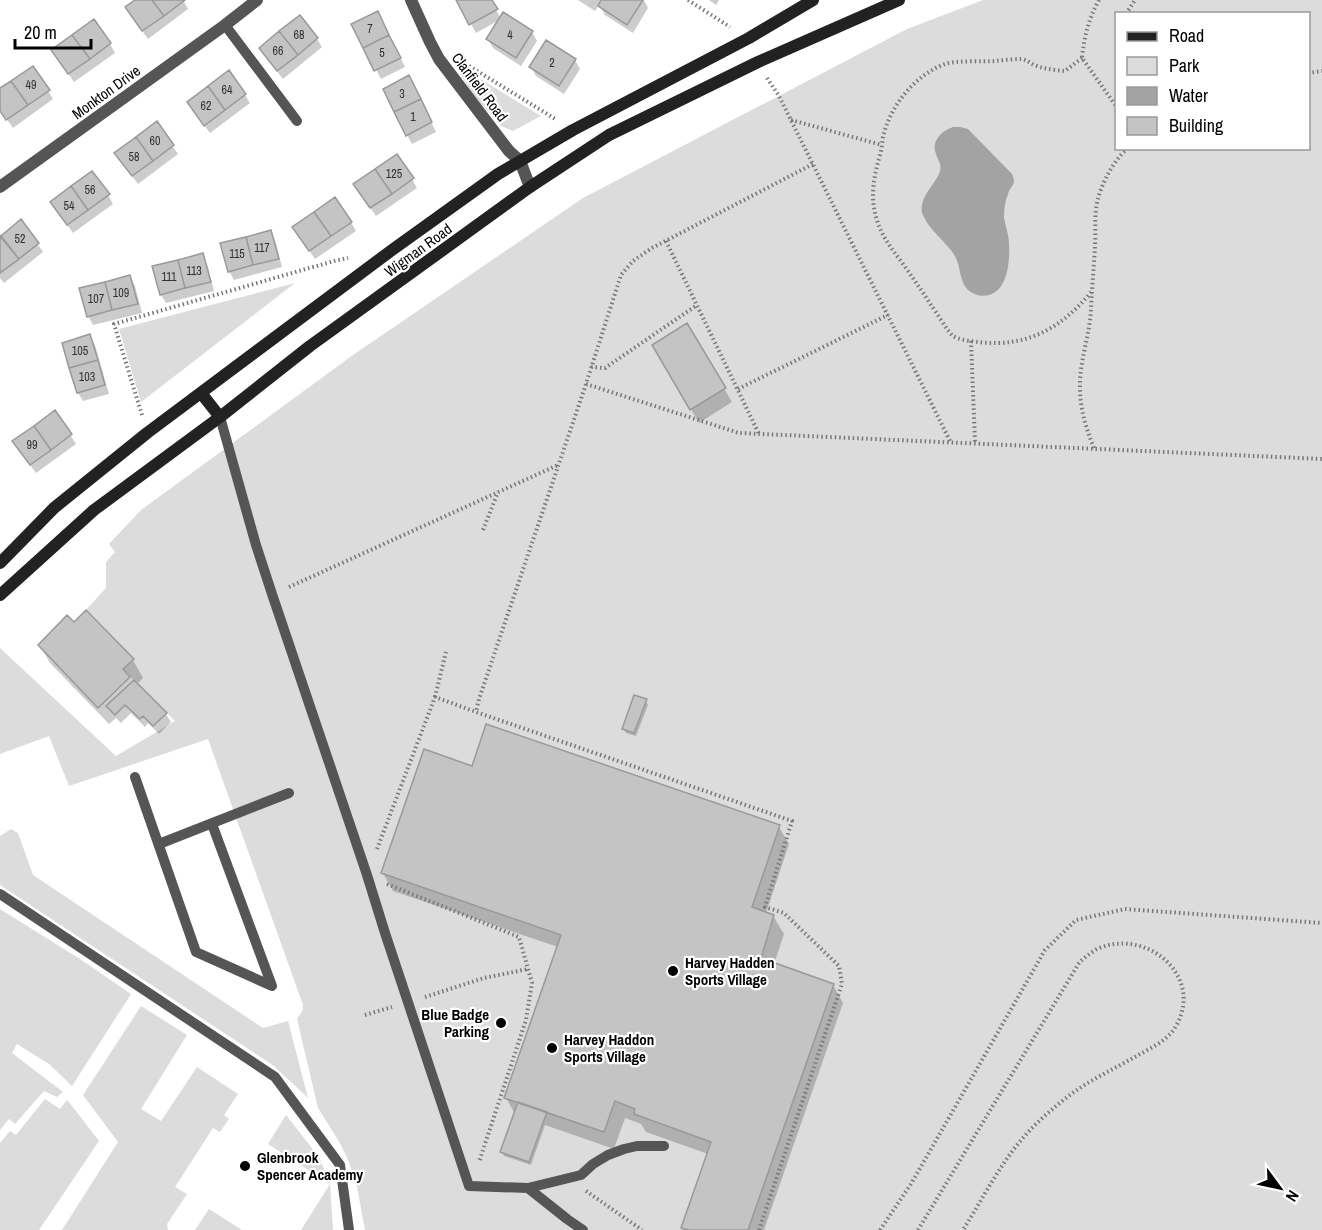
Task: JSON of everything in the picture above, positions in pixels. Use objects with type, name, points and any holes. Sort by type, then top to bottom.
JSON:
[{"type":"street","name":"Monkton Drive","points":[[0,187],[225,26],[257,0]]},
{"type":"street","name":"Clanfield Road","points":[[411,0],[440,58],[509,151],[520,161],[531,187]]},
{"type":"street","name":"Wigman Road","points":[[0,563],[54,508],[147,433],[498,174],[573,130],[748,38],[813,0]]},
{"type":"street","name":"Wigman Road","points":[[0,595],[94,510],[220,417],[310,346],[531,187],[609,135],[758,62],[899,0]]},
{"type":"street","points":[[201,393],[220,417]]},
{"type":"lane","points":[[225,26],[297,121]]},
{"type":"lane","points":[[220,417],[256,545],[469,1186],[528,1188],[581,1175],[608,1155],[624,1149],[637,1146],[664,1146]]},
{"type":"lane","points":[[135,777],[196,952],[272,986],[212,824]]},
{"type":"lane","points":[[159,844],[289,793]]},
{"type":"lane","points":[[0,894],[276,1077],[340,1165],[349,1230]]},
{"type":"lane","points":[[528,1188],[583,1230]]},
{"type":"path","points":[[688,0],[748,38]]},
{"type":"path","points":[[1099,0],[1088,23],[1082,58],[1115,105]]},
{"type":"path","points":[[1082,58],[1065,70],[1045,68],[1024,59],[947,63],[931,71],[903,95],[888,122],[876,169],[873,193],[876,218],[882,234],[953,336],[989,343],[1007,343],[1025,339],[1045,332],[1063,321],[1079,308],[1092,291]]},
{"type":"path","points":[[461,61],[573,130]]},
{"type":"path","points":[[758,62],[779,96],[950,441]]},
{"type":"path","points":[[791,120],[882,146]]},
{"type":"path","points":[[1094,448],[1081,404],[1080,381],[1091,319],[1097,202],[1113,167],[1126,150]]},
{"type":"path","points":[[476,712],[621,275],[633,261],[652,248],[813,164]]},
{"type":"path","points":[[666,241],[759,434]]},
{"type":"path","points":[[147,433],[114,324],[334,261],[357,257]]},
{"type":"path","points":[[591,367],[605,368],[697,305]]},
{"type":"path","points":[[738,389],[888,315]]},
{"type":"path","points":[[971,341],[975,442]]},
{"type":"path","points":[[586,384],[739,433],[1322,459]]},
{"type":"path","points":[[272,594],[559,464]]},
{"type":"path","points":[[483,530],[498,492]]},
{"type":"path","points":[[446,652],[435,697],[367,875],[519,937],[532,982],[526,1020],[478,1167],[482,1186]]},
{"type":"path","points":[[435,697],[792,821],[765,907],[784,913],[839,966],[842,984],[759,1230]]},
{"type":"path","points":[[880,1230],[911,1184],[1045,950],[1076,920],[1125,909],[1322,923]]},
{"type":"path","points":[[918,1230],[1078,963],[1097,949],[1120,944],[1148,948],[1160,955],[1176,972],[1183,993],[1181,1016],[1175,1027],[1157,1045],[1068,1096],[1036,1124],[1013,1150],[963,1230]]},
{"type":"path","points":[[365,1015],[484,978],[528,969]]},
{"type":"path","points":[[578,1185],[642,1230]]},
{"type":"green space","points":[[983,0],[1322,0],[1322,1230],[365,1230],[357,1187],[349,1162],[318,1108],[297,1019],[303,1010],[303,1005],[208,739],[69,786],[49,736],[0,754],[0,648],[116,756],[175,721],[123,669],[134,659],[86,610],[106,588],[106,562],[115,552],[109,544],[141,510],[353,355],[583,198],[907,29]]},
{"type":"green space","points":[[454,63],[541,116],[513,131],[501,126],[473,95]]},
{"type":"green space","points":[[295,283],[141,402],[119,329]]},
{"type":"green space","points":[[11,829],[18,833],[33,875],[263,1028],[288,1021],[308,1098],[274,1066],[0,885],[0,836]]},
{"type":"green space","points":[[0,909],[131,994],[72,1086],[49,1064],[17,1044],[12,1053],[63,1092],[57,1097],[44,1091],[15,1124],[9,1119],[0,1130]]},
{"type":"green space","points":[[141,1006],[187,1035],[141,1109],[161,1121],[197,1067],[238,1094],[224,1115],[229,1119],[220,1132],[213,1128],[175,1187],[187,1194],[167,1224],[168,1230],[62,1230],[118,1142],[83,1095]]},
{"type":"green space","points":[[45,1099],[60,1109],[67,1100],[99,1141],[39,1230],[0,1230],[0,1143],[10,1131],[16,1135]]},
{"type":"green space","points":[[286,1115],[319,1157],[330,1184],[268,1144]]},
{"type":"green space","points":[[330,1184],[333,1230],[301,1230]]},
{"type":"green space","points":[[209,1209],[242,1230],[195,1230]]},
{"type":"water","points":[[953,127],[968,129],[1012,174],[1014,183],[1005,202],[1004,211],[1009,244],[1006,274],[1000,287],[986,296],[968,290],[955,256],[929,226],[922,213],[923,201],[940,169],[935,149],[936,141],[941,134]]},
{"type":"building","points":[[135,0],[152,0],[164,16],[142,31],[125,7]]},
{"type":"building","points":[[152,0],[185,0],[164,16]]},
{"type":"building","points":[[456,0],[492,0],[498,9],[469,25]]},
{"type":"building","points":[[601,0],[643,0],[627,25],[598,6]]},
{"type":"building","points":[[378,11],[389,35],[363,48],[351,24]]},
{"type":"building","points":[[503,12],[533,31],[516,58],[486,39]]},
{"type":"building","points":[[300,15],[318,38],[298,55],[279,31]]},
{"type":"building","points":[[94,19],[111,43],[90,59],[72,35]]},
{"type":"building","points":[[279,31],[298,55],[277,71],[259,48]]},
{"type":"building","points":[[72,35],[90,59],[68,74],[51,50]]},
{"type":"building","points":[[389,35],[401,58],[374,71],[363,48]]},
{"type":"building","points":[[546,40],[576,59],[559,86],[529,67]]},
{"type":"building","points":[[33,66],[50,90],[28,105],[11,81]]},
{"type":"building","points":[[229,70],[246,94],[225,110],[208,86]]},
{"type":"building","points":[[409,75],[421,99],[394,112],[383,89]]},
{"type":"building","points":[[11,81],[28,105],[6,120],[0,111],[0,88]]},
{"type":"building","points":[[208,86],[225,110],[204,126],[187,102]]},
{"type":"building","points":[[421,99],[432,122],[406,136],[394,112]]},
{"type":"building","points":[[157,121],[174,145],[153,161],[136,137]]},
{"type":"building","points":[[136,137],[153,161],[132,176],[114,153]]},
{"type":"building","points":[[397,154],[414,178],[392,194],[375,169]]},
{"type":"building","points":[[375,169],[392,194],[370,208],[353,184]]},
{"type":"building","points":[[92,171],[110,194],[88,210],[71,186]]},
{"type":"building","points":[[71,186],[88,210],[67,225],[50,202]]},
{"type":"building","points":[[335,197],[352,222],[331,236],[314,212]]},
{"type":"building","points":[[314,212],[331,236],[309,251],[292,227]]},
{"type":"building","points":[[21,219],[39,243],[19,259],[1,236]]},
{"type":"building","points":[[271,230],[279,259],[253,265],[246,237]]},
{"type":"building","points":[[0,236],[19,259],[0,273]]},
{"type":"building","points":[[246,237],[253,265],[228,272],[220,243]]},
{"type":"building","points":[[203,253],[211,282],[185,288],[178,260]]},
{"type":"building","points":[[178,260],[185,288],[160,295],[152,266]]},
{"type":"building","points":[[130,275],[138,304],[112,310],[105,282]]},
{"type":"building","points":[[105,282],[112,310],[87,317],[79,288]]},
{"type":"building","points":[[687,323],[726,388],[690,410],[652,345]]},
{"type":"building","points":[[90,334],[98,360],[69,368],[62,343]]},
{"type":"building","points":[[98,360],[105,385],[77,393],[69,368]]},
{"type":"building","points":[[55,410],[72,434],[51,450],[34,426]]},
{"type":"building","points":[[34,426],[51,450],[30,465],[12,441]]},
{"type":"building","points":[[86,610],[134,659],[123,669],[130,677],[98,708],[38,645],[67,615],[74,622]]},
{"type":"building","points":[[134,680],[167,713],[153,726],[143,716],[140,719],[125,705],[115,715],[106,706]]},
{"type":"building","points":[[634,695],[647,699],[634,733],[622,729]]},
{"type":"building","name":"Harvey Hadden Sports Village","points":[[486,724],[780,825],[752,907],[774,915],[761,958],[834,984],[748,1230],[681,1228],[711,1142],[634,1114],[635,1109],[615,1101],[604,1132],[504,1098],[561,935],[381,873],[424,749],[472,766]]},
{"type":"building","points":[[518,1102],[547,1112],[529,1162],[500,1152]]},
{"type":"place","name":"Harvey Hadden Sports Village","points":[[673,971]]},
{"type":"place","name":"Blue Badge Parking","points":[[501,1023]]},
{"type":"place","name":"Harvey Haddon Sports Village","points":[[552,1048]]},
{"type":"place","name":"Glenbrook Spencer Academy","points":[[245,1166]]}]
